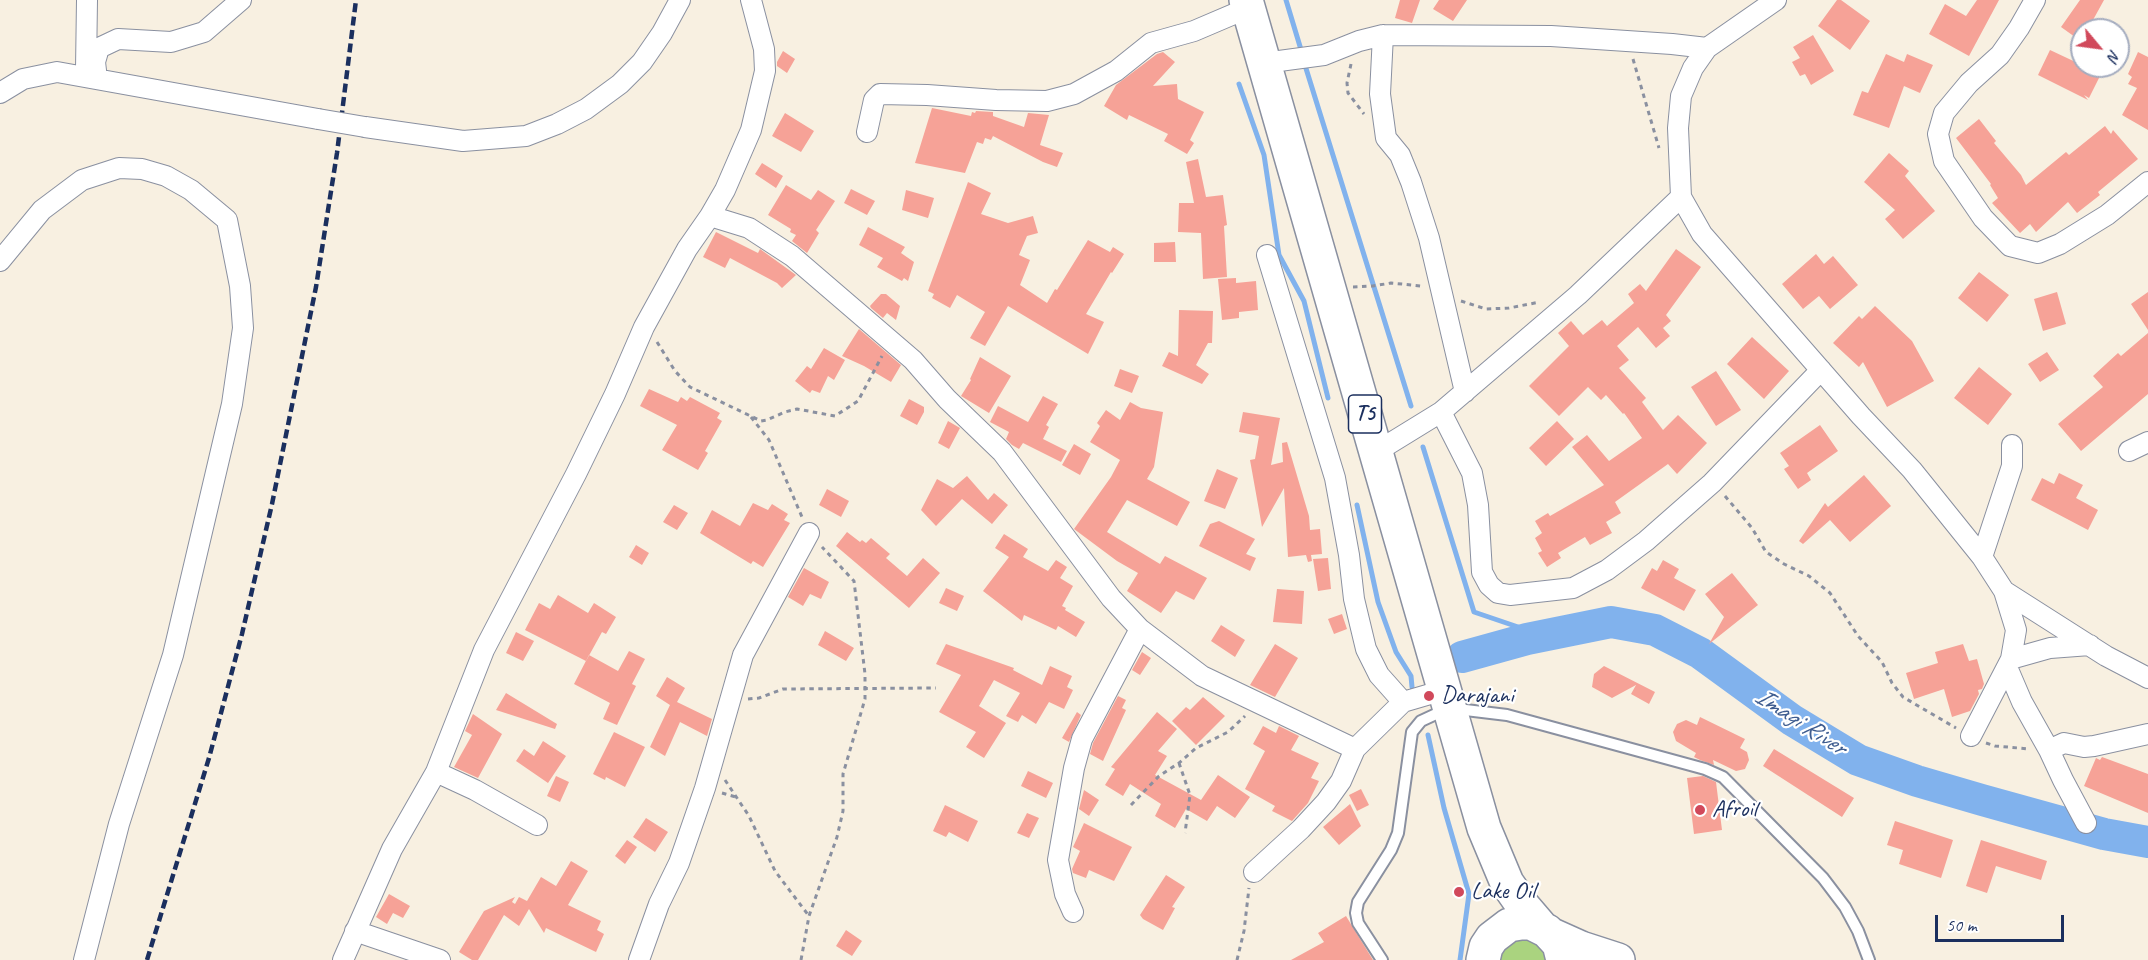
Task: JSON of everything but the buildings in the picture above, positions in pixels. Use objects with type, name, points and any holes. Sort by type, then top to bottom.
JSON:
[{"type":"highway","name":"T5","points":[[1247,4],[1484,828],[1507,884],[1552,941]]},
{"type":"highway","name":"T5","points":[[1484,828],[1492,892],[1485,954]]},
{"type":"highway","name":"T5","points":[[1485,954],[1500,930],[1509,925],[1530,923],[1552,941],[1618,960]]},
{"type":"street","points":[[87,0],[92,78]]},
{"type":"street","points":[[92,78],[99,48],[118,39],[171,42],[204,32],[241,0]]},
{"type":"street","points":[[0,93],[23,80],[57,72],[365,127],[463,141],[526,136],[586,109],[620,84],[642,62],[662,33],[680,0]]},
{"type":"street","points":[[343,960],[392,849],[436,772],[484,650],[576,474],[615,394],[644,327],[687,249],[725,190],[751,130],[765,71],[764,49],[751,0]]},
{"type":"street","points":[[1776,0],[1707,48],[1693,68],[1681,96],[1678,128],[1681,197],[1702,234],[1912,471],[1982,557],[2004,591],[2016,630],[2009,663],[1971,736]]},
{"type":"street","points":[[2035,0],[2000,55],[1969,83],[1944,113],[1938,134],[1944,161],[1983,218],[2010,246],[2038,253],[2060,244],[2107,215],[2148,182]]},
{"type":"street","points":[[867,132],[874,100],[880,94],[996,100],[1047,101],[1056,99],[1074,94],[1106,78],[1151,43],[1194,31],[1247,4]]},
{"type":"street","points":[[1264,63],[1324,55],[1359,41],[1383,35],[1551,36],[1707,48]]},
{"type":"street","points":[[1383,35],[1380,94],[1386,138],[1400,155],[1429,238],[1465,392]]},
{"type":"street","points":[[0,261],[42,210],[81,180],[119,168],[142,170],[166,176],[191,190],[227,220],[240,286],[243,328],[232,404],[173,655],[119,824],[84,960]]},
{"type":"street","points":[[1376,452],[1441,412],[1465,392],[1578,295],[1681,197]]},
{"type":"street","points":[[710,216],[749,228],[792,256],[913,360],[947,399],[1002,452],[1094,577],[1140,629],[1202,676],[1355,749]]},
{"type":"street","points":[[1267,255],[1335,478],[1349,555],[1354,599],[1366,649],[1379,675],[1403,702]]},
{"type":"street","points":[[1441,412],[1472,473],[1478,504],[1482,572],[1489,585],[1498,593],[1510,595],[1573,588],[1607,570],[1646,541],[1712,483],[1821,370]]},
{"type":"street","points":[[2129,451],[2148,442]]},
{"type":"street","points":[[1982,557],[2012,466],[2012,444]]},
{"type":"street","points":[[639,960],[659,904],[679,863],[713,762],[743,655],[808,533]]},
{"type":"street","points":[[2004,591],[2148,678]]},
{"type":"street","points":[[1073,912],[1065,894],[1058,860],[1074,768],[1082,739],[1140,629]]},
{"type":"street","points":[[2009,663],[2050,648],[2090,645]]},
{"type":"street","points":[[2009,663],[2022,702],[2086,823]]},
{"type":"street","points":[[1254,872],[1301,829],[1326,802],[1341,781],[1355,749],[1403,702],[1446,699]]},
{"type":"street","points":[[2049,750],[2064,743],[2094,746],[2148,734]]},
{"type":"street","points":[[436,772],[475,790],[537,825]]},
{"type":"street","points":[[355,931],[440,960]]},
{"type":"lane","points":[[1382,960],[1358,923],[1356,913],[1358,902],[1391,850],[1398,832],[1412,732],[1446,699],[1705,769],[1723,777],[1823,878],[1854,923],[1869,960]]},
{"type":"path","points":[[1359,41],[1351,62],[1347,83],[1348,93],[1354,103],[1386,138]]},
{"type":"path","points":[[1628,41],[1660,151]]},
{"type":"path","points":[[1328,286],[1361,287],[1404,283],[1418,285],[1486,309],[1509,308],[1543,302]]},
{"type":"path","points":[[644,327],[675,371],[690,387],[761,421],[797,409],[835,416],[858,401],[890,340]]},
{"type":"path","points":[[751,417],[769,440],[779,460],[808,533],[854,581],[865,674],[865,699],[843,774],[843,811],[837,837],[809,916],[801,960]]},
{"type":"path","points":[[1712,483],[1752,528],[1766,552],[1809,576],[1830,593],[1858,636],[1882,662],[1892,683],[1903,697],[1971,736],[1995,746],[2049,750]]},
{"type":"path","points":[[730,699],[759,698],[783,689],[936,688]]},
{"type":"path","points":[[1131,805],[1160,776],[1179,764],[1196,748],[1228,732],[1256,703]]},
{"type":"path","points":[[713,762],[749,816],[776,871],[809,916]]},
{"type":"path","points":[[1179,764],[1190,795],[1185,833]]},
{"type":"path","points":[[1237,960],[1244,931],[1248,891],[1254,872]]},
{"type":"green space","points":[[1521,936],[1543,947],[1546,960],[1497,960],[1499,950]]},
{"type":"waterway","points":[[1286,0],[1302,53]]},
{"type":"waterway","points":[[1304,62],[1411,406]]},
{"type":"waterway","points":[[1239,84],[1264,155],[1279,255],[1304,301],[1328,398]]},
{"type":"waterway","points":[[1423,447],[1474,612],[1524,629],[1527,639]]},
{"type":"waterway","points":[[1357,505],[1378,602],[1396,652],[1411,676],[1412,687]]},
{"type":"waterway","name":"Imagi River","points":[[1462,657],[1527,639],[1611,622],[1655,630],[1700,653],[1792,720],[1858,760],[1917,781],[1982,800],[2104,834],[2148,842]]},
{"type":"waterway","points":[[1428,735],[1444,808],[1469,894],[1460,960]]},
{"type":"railway","points":[[147,960],[209,758],[242,634],[272,504],[316,287],[337,153],[356,0]]},
{"type":"place","name":"Darajani","points":[[1429,696]]},
{"type":"place","name":"Afroil","points":[[1700,810]]},
{"type":"place","name":"Lake Oil","points":[[1459,892]]}]
